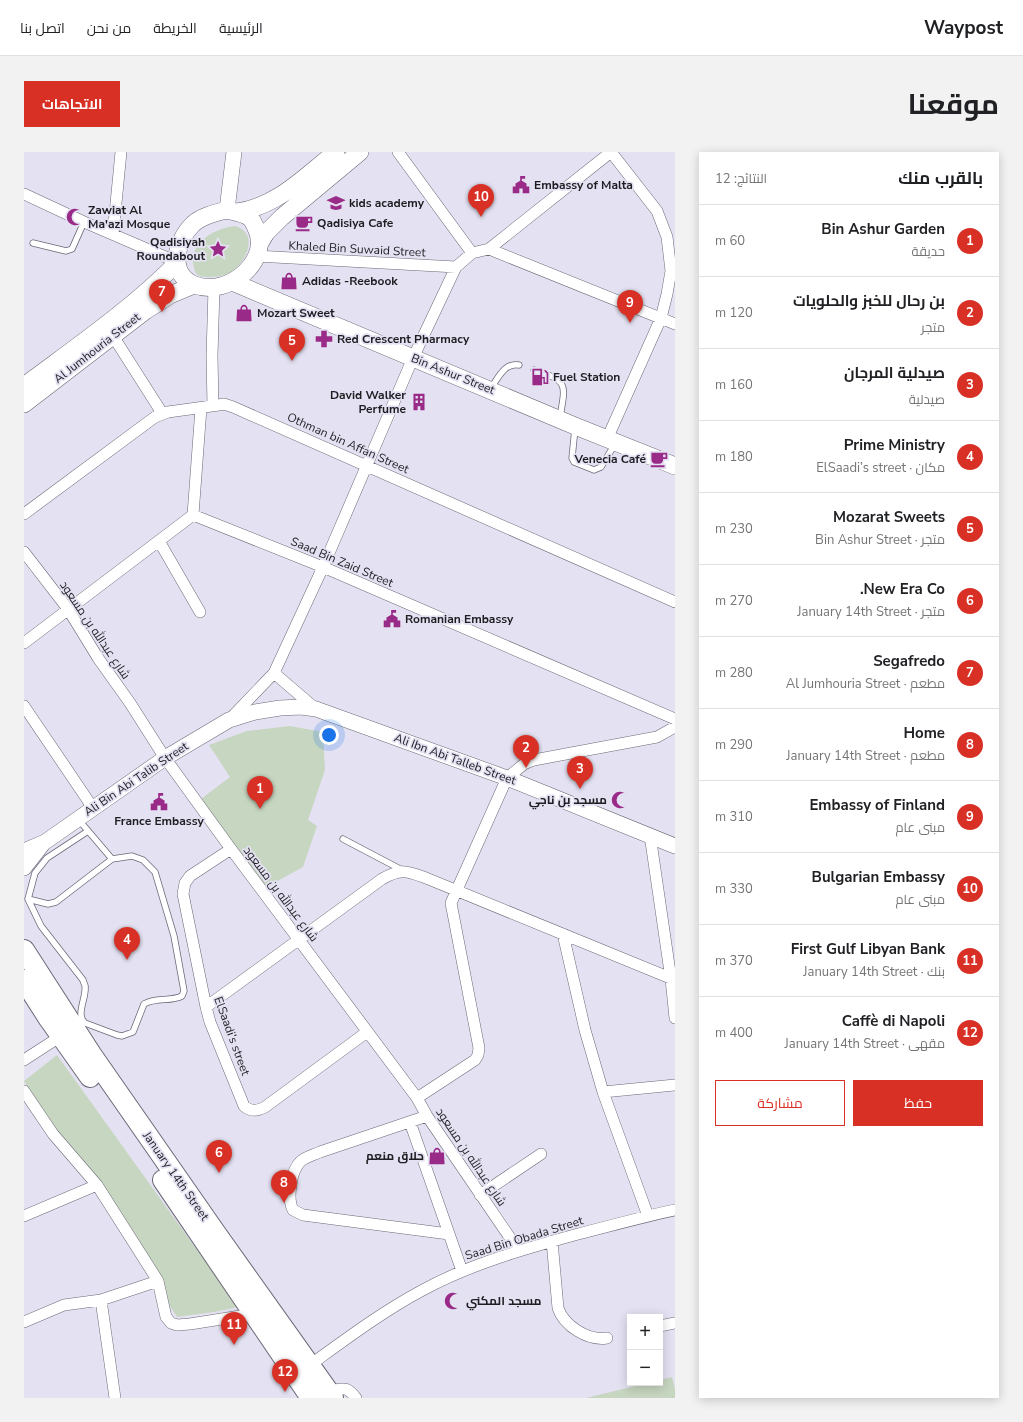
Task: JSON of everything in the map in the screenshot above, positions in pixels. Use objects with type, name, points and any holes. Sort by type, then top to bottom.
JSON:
[{"type":"highway","name":"January 14th Street","points":[[24,950],[91,1054],[217,1235],[310,1364],[324,1396]]},
{"type":"highway","name":"January 14th Street","points":[[24,980],[49,1019],[152,1164],[253,1314],[324,1396]]},
{"type":"main road","points":[[336,152],[279,197],[259,208],[205,216],[194,224],[180,245],[176,263],[184,279],[194,285],[204,288],[214,288],[232,282],[242,275],[250,267],[266,233],[282,217],[360,152]]},
{"type":"main road","points":[[232,211],[250,218],[259,233],[258,249]]},
{"type":"main road","name":"Al Jumhouria Street","points":[[24,386],[139,299],[176,263]]},
{"type":"main road","name":"Bin Ashur Street","points":[[232,282],[490,389],[575,426],[675,466]]},
{"type":"main road","name":"Al Jumhouria Street","points":[[24,404],[145,311],[170,295],[194,285]]},
{"type":"street","points":[[113,234],[121,152]]},
{"type":"street","points":[[232,211],[234,152]]},
{"type":"street","points":[[398,152],[472,253]]},
{"type":"street","points":[[229,720],[274,673],[323,567],[413,358],[456,267],[472,253],[489,249],[611,152],[657,211],[667,237],[670,271],[667,294],[661,318],[612,441]]},
{"type":"street","points":[[24,194],[176,263]]},
{"type":"street","name":"Khaled Bin Suwaid Street","points":[[258,249],[456,267]]},
{"type":"street","points":[[489,249],[675,324]]},
{"type":"street","points":[[213,406],[212,356],[214,288]]},
{"type":"street","points":[[113,336],[162,413]]},
{"type":"street","name":"Othman bin Affan Street","points":[[24,514],[146,423],[162,413],[224,404],[366,465],[675,602]]},
{"type":"street","points":[[24,643],[194,515],[201,408]]},
{"type":"street","name":"Saad Bin Zaid Street","points":[[194,515],[323,567],[675,719]]},
{"type":"street","points":[[159,541],[200,612]]},
{"type":"street","name":"شارع عبدالله بن مسعود","points":[[24,552],[68,609],[98,658],[130,703],[165,758],[417,1098],[427,1116],[519,1251]]},
{"type":"street","points":[[274,673],[316,709]]},
{"type":"street","points":[[24,706],[93,808]]},
{"type":"street","name":"Ali Ibn Abi Talleb Street","points":[[229,720],[255,712],[280,708],[316,709],[507,778],[675,846]]},
{"type":"street","name":"Ali Bin Abi Talib Street","points":[[24,851],[45,842],[165,758],[229,720]]},
{"type":"street","points":[[417,1098],[475,1060],[478,1055],[478,1048],[451,903],[507,778],[524,764],[534,760],[657,737],[675,727]]},
{"type":"street","points":[[650,835],[673,979],[675,1018]]},
{"type":"street","name":"Ali Bin Abi Talib Street","points":[[24,868],[45,842]]},
{"type":"street","name":"ElSaadi’s street","points":[[231,849],[190,876],[184,883],[183,888],[210,1022],[244,1106],[248,1110],[253,1111],[265,1107],[367,1032]]},
{"type":"street","points":[[206,1007],[382,879],[393,872],[404,871],[426,878],[673,979]]},
{"type":"street","points":[[563,934],[585,1030],[603,1092],[648,1216]]},
{"type":"street","points":[[24,1060],[61,1036]]},
{"type":"street","points":[[603,1092],[675,1084]]},
{"type":"street","points":[[24,1091],[53,1134],[97,1185],[158,1281],[166,1317],[170,1322],[177,1325],[253,1314]]},
{"type":"street","points":[[427,1116],[320,1152],[304,1159],[294,1171],[290,1200],[291,1206],[293,1210],[303,1215],[449,1234]]},
{"type":"street","points":[[410,1122],[462,1271]]},
{"type":"street","points":[[480,1195],[541,1154]]},
{"type":"street","points":[[24,1216],[97,1185]]},
{"type":"street","name":"Saad Bin Obada Street","points":[[310,1364],[379,1317],[415,1295],[462,1271],[552,1241],[675,1210]]},
{"type":"street","points":[[552,1241],[558,1308],[560,1313],[569,1325],[582,1333],[598,1339],[607,1338]]},
{"type":"street","points":[[24,1322],[64,1305],[101,1300],[158,1281]]},
{"type":"street","points":[[101,1300],[115,1398]]},
{"type":"street","points":[[663,1325],[675,1323]]},
{"type":"street","points":[[324,1396],[346,1389],[350,1390],[356,1398]]},
{"type":"lane","points":[[33,243],[69,251],[72,249],[84,222]]},
{"type":"lane","points":[[490,389],[506,367],[512,364],[519,366]]},
{"type":"lane","points":[[534,370],[554,376],[561,382],[565,390],[560,419]]},
{"type":"lane","points":[[575,426],[572,458],[577,464],[594,470],[601,467],[612,441]]},
{"type":"lane","points":[[78,818],[112,859]]},
{"type":"lane","points":[[28,899],[48,904],[56,902],[112,859],[132,856],[143,860],[155,872],[174,936],[184,991],[182,996],[178,998],[151,1000],[144,1004],[133,1032],[122,1036],[82,1021],[81,1016],[86,987],[41,926],[28,899],[35,873],[47,858],[88,831]]},
{"type":"lane","points":[[343,839],[404,871]]},
{"type":"green space","points":[[235,226],[243,230],[247,235],[249,242],[245,256],[240,263],[235,269],[223,275],[205,277],[198,275],[195,272],[193,259],[194,252],[198,245],[211,234],[227,227]]},
{"type":"green space","points":[[290,726],[323,732],[325,770],[308,820],[317,826],[303,867],[265,888],[201,799],[230,777],[209,745],[247,731]]},
{"type":"green space","points":[[57,1055],[238,1307],[177,1317],[24,1081]]},
{"type":"green space","points":[[672,1377],[675,1389],[675,1398],[586,1398],[636,1386],[663,1386],[663,1379]]},
{"type":"place","name":"Embassy of Malta","points":[[521,185]]},
{"type":"place","name":"kids academy","points":[[336,203]]},
{"type":"place","name":"Zawiat Al Ma'azi Mosque","points":[[75,217]]},
{"type":"place","name":"Bulgarian Embassy","points":[[481,217]]},
{"type":"place","name":"Qadisiya Cafe","points":[[304,223]]},
{"type":"place","name":"Qadisiyah Roundabout","points":[[218,249]]},
{"type":"place","name":"Adidas -Reebook","points":[[289,281]]},
{"type":"place","name":"Segafredo","points":[[162,312]]},
{"type":"place","name":"Mozart Sweet","points":[[244,313]]},
{"type":"place","name":"Embassy of Finland","points":[[630,323]]},
{"type":"place","name":"Red Crescent Pharmacy","points":[[324,339]]},
{"type":"place","name":"Mozarat Sweets","points":[[292,361]]},
{"type":"place","name":"Fuel Station","points":[[540,377]]},
{"type":"place","name":"David Walker Perfume","points":[[419,402]]},
{"type":"place","name":"Venecia Café","points":[[659,459]]},
{"type":"place","name":"Romanian Embassy","points":[[392,619]]},
{"type":"place","name":"بن رحال للخبز والحلويات","points":[[526,768]]},
{"type":"place","name":"صيدلية المرجان","points":[[580,789]]},
{"type":"place","name":"مسجد بن ناجي","points":[[620,800]]},
{"type":"place","name":"France Embassy","points":[[159,802]]},
{"type":"place","name":"Bin Ashur Garden","points":[[260,809]]},
{"type":"place","name":"Prime Ministry","points":[[127,960]]},
{"type":"place","name":"حلاق منعم","points":[[437,1156]]},
{"type":"place","name":"New Era Co.","points":[[219,1173]]},
{"type":"place","name":"Home","points":[[284,1203]]},
{"type":"place","name":"مسجد المكني","points":[[453,1301]]},
{"type":"place","name":"First Gulf Libyan Bank","points":[[234,1345]]},
{"type":"place","name":"Caffè di Napoli","points":[[285,1392]]}]
